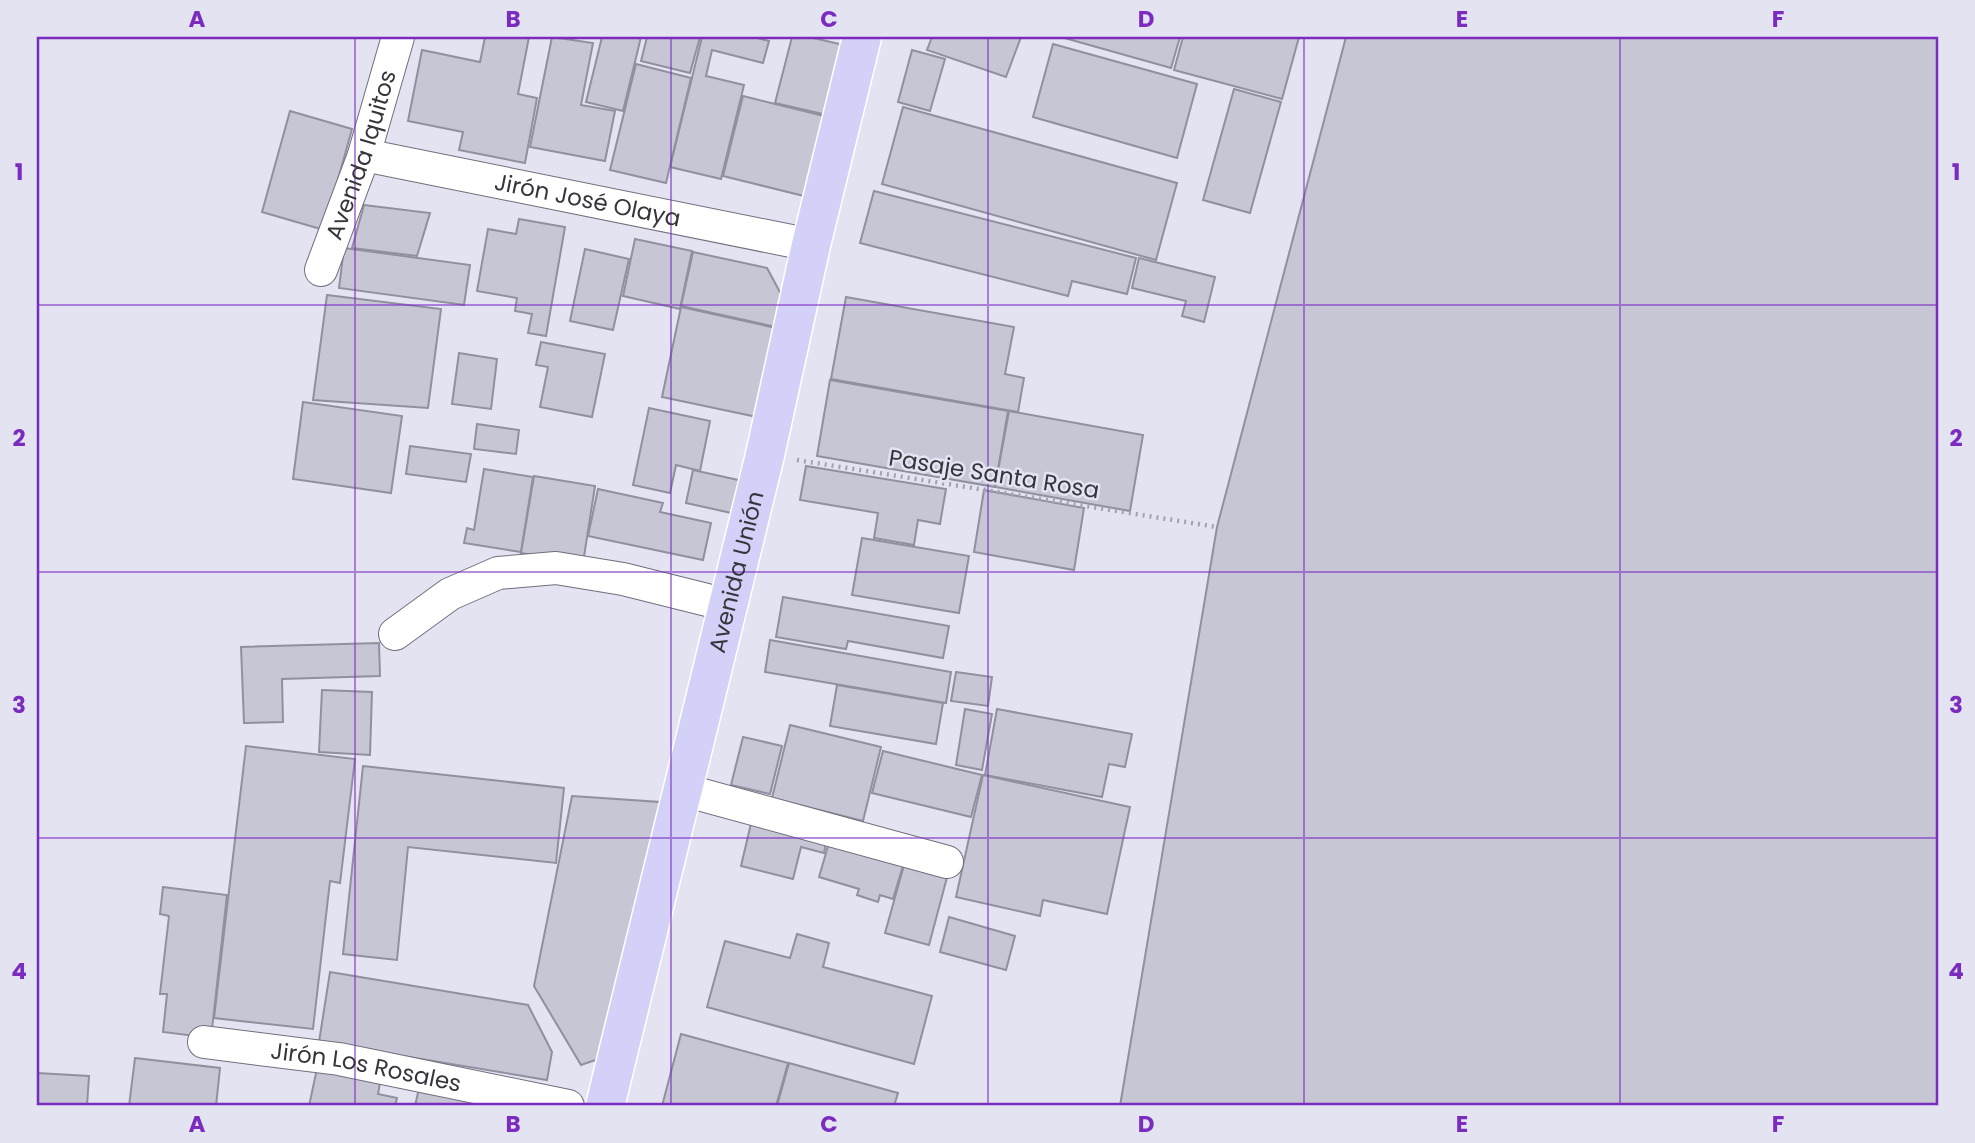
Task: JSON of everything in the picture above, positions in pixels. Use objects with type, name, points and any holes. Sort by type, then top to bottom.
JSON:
[{"type":"main road","name":"Avenida Unión","points":[[605,1106],[765,455],[811,246],[862,37]]},
{"type":"street","name":"Avenida Iquitos","points":[[321,270],[364,155],[398,37]]},
{"type":"street","name":"Jirón José Olaya","points":[[364,155],[811,246]]},
{"type":"street","points":[[395,634],[450,594],[498,573],[556,568],[623,579],[727,605]]},
{"type":"street","points":[[684,790],[947,862]]},
{"type":"street","name":"Jirón Los Rosales","points":[[204,1042],[340,1059],[568,1106]]},
{"type":"path","name":"Pasaje Santa Rosa","points":[[765,455],[1217,527]]},
{"type":"building","points":[[485,37],[529,37],[518,94],[537,98],[525,163],[459,150],[463,132],[408,121],[422,50],[480,62]]},
{"type":"building","points":[[552,37],[593,43],[581,105],[615,111],[605,161],[530,147]]},
{"type":"building","points":[[602,37],[641,37],[623,111],[586,102]]},
{"type":"building","points":[[647,37],[700,37],[690,73],[641,61]]},
{"type":"building","points":[[702,37],[753,37],[769,41],[763,63],[712,50],[706,76],[744,85],[721,179],[670,167]]},
{"type":"building","points":[[792,37],[809,37],[844,45],[827,115],[775,103]]},
{"type":"building","points":[[932,37],[1021,37],[1006,77],[927,50]]},
{"type":"building","points":[[1061,37],[1180,37],[1171,68]]},
{"type":"building","points":[[1183,37],[1299,37],[1282,99],[1174,70]]},
{"type":"building","points":[[1346,37],[1938,37],[1938,1106],[1120,1106],[1217,527]]},
{"type":"building","points":[[1053,44],[1197,84],[1177,158],[1033,117]]},
{"type":"building","points":[[912,50],[945,59],[930,111],[898,102]]},
{"type":"building","points":[[636,64],[691,78],[666,183],[610,170]]},
{"type":"building","points":[[1234,89],[1281,102],[1250,213],[1203,200]]},
{"type":"building","points":[[743,96],[828,117],[808,197],[723,176]]},
{"type":"building","points":[[903,107],[1177,183],[1156,260],[882,184]]},
{"type":"building","points":[[290,111],[352,129],[324,230],[262,212]]},
{"type":"building","points":[[874,191],[1136,258],[1127,294],[1072,281],[1068,296],[860,243]]},
{"type":"building","points":[[364,205],[430,213],[417,256],[352,248]]},
{"type":"building","points":[[519,219],[565,227],[546,336],[528,333],[532,314],[515,311],[517,298],[477,291],[488,229],[516,234]]},
{"type":"building","points":[[635,239],[692,251],[680,309],[623,296]]},
{"type":"building","points":[[344,248],[470,265],[464,305],[339,288]]},
{"type":"building","points":[[585,249],[629,259],[613,330],[570,321]]},
{"type":"building","points":[[693,252],[767,268],[782,296],[776,327],[681,306]]},
{"type":"building","points":[[1139,258],[1215,277],[1204,322],[1182,316],[1186,301],[1132,288]]},
{"type":"building","points":[[327,295],[441,309],[428,408],[313,400]]},
{"type":"building","points":[[846,297],[1014,327],[1005,374],[1024,378],[1018,412],[831,379]]},
{"type":"building","points":[[681,307],[776,328],[757,417],[662,397]]},
{"type":"building","points":[[541,342],[605,354],[592,417],[540,407],[548,367],[536,365]]},
{"type":"building","points":[[459,353],[497,359],[491,409],[452,404]]},
{"type":"building","points":[[830,380],[1008,411],[995,487],[817,456]]},
{"type":"building","points":[[303,402],[402,416],[391,493],[293,479]]},
{"type":"building","points":[[649,408],[710,421],[700,471],[676,465],[670,493],[633,485]]},
{"type":"building","points":[[1009,411],[1143,435],[1130,511],[995,487]]},
{"type":"building","points":[[477,424],[519,430],[516,454],[474,449]]},
{"type":"building","points":[[410,446],[471,454],[466,482],[406,474]]},
{"type":"building","points":[[806,466],[946,489],[940,524],[918,520],[914,545],[874,538],[878,513],[800,500]]},
{"type":"building","points":[[484,469],[533,477],[521,552],[464,543],[467,528],[474,530]]},
{"type":"building","points":[[693,470],[743,481],[736,514],[686,503]]},
{"type":"building","points":[[534,476],[595,486],[583,563],[521,553]]},
{"type":"building","points":[[598,489],[663,503],[660,512],[711,523],[703,560],[588,536]]},
{"type":"building","points":[[984,490],[1084,508],[1074,570],[974,552]]},
{"type":"building","points":[[862,538],[969,556],[959,613],[852,595]]},
{"type":"building","points":[[783,597],[949,626],[943,658],[848,641],[846,649],[776,637]]},
{"type":"building","points":[[770,640],[951,672],[946,703],[765,672]]},
{"type":"building","points":[[379,643],[380,676],[282,679],[283,722],[244,723],[241,647]]},
{"type":"building","points":[[956,672],[992,677],[988,706],[951,701]]},
{"type":"building","points":[[837,685],[943,703],[936,744],[830,726]]},
{"type":"building","points":[[322,690],[372,692],[370,755],[319,752]]},
{"type":"building","points":[[965,709],[992,714],[982,770],[956,765]]},
{"type":"building","points":[[997,709],[1132,734],[1125,767],[1109,764],[1102,797],[985,775]]},
{"type":"building","points":[[790,725],[881,747],[863,821],[772,798]]},
{"type":"building","points":[[743,737],[782,746],[770,794],[731,785]]},
{"type":"building","points":[[246,746],[355,759],[340,883],[330,881],[313,1029],[214,1018]]},
{"type":"building","points":[[883,751],[982,775],[971,817],[872,793]]},
{"type":"building","points":[[363,766],[564,788],[556,863],[408,847],[397,960],[343,954]]},
{"type":"building","points":[[983,775],[1130,807],[1107,914],[1043,900],[1040,916],[956,897]]},
{"type":"building","points":[[572,796],[660,802],[607,1056],[581,1065],[534,986]]},
{"type":"building","points":[[753,815],[828,833],[824,853],[801,847],[793,879],[741,866]]},
{"type":"building","points":[[831,836],[905,859],[893,899],[880,895],[878,902],[857,895],[859,889],[819,877]]},
{"type":"building","points":[[906,858],[949,870],[929,945],[885,933]]},
{"type":"building","points":[[163,887],[227,895],[211,1038],[163,1032],[167,994],[160,994],[169,916],[160,914]]},
{"type":"building","points":[[949,917],[1015,936],[1006,970],[940,952]]},
{"type":"building","points":[[797,934],[829,943],[823,967],[932,996],[914,1064],[707,1007],[725,941],[790,958]]},
{"type":"building","points":[[330,972],[528,1005],[552,1052],[547,1080],[319,1042]]},
{"type":"building","points":[[681,1034],[788,1063],[776,1106],[662,1106]]},
{"type":"building","points":[[135,1058],[220,1068],[216,1106],[129,1106]]},
{"type":"building","points":[[789,1063],[898,1093],[894,1106],[777,1106]]},
{"type":"building","points":[[318,1064],[381,1077],[378,1094],[397,1098],[395,1106],[309,1106]]},
{"type":"building","points":[[37,1073],[89,1076],[87,1106],[37,1106]]},
{"type":"building","points":[[420,1084],[486,1098],[485,1106],[415,1106]]}]
